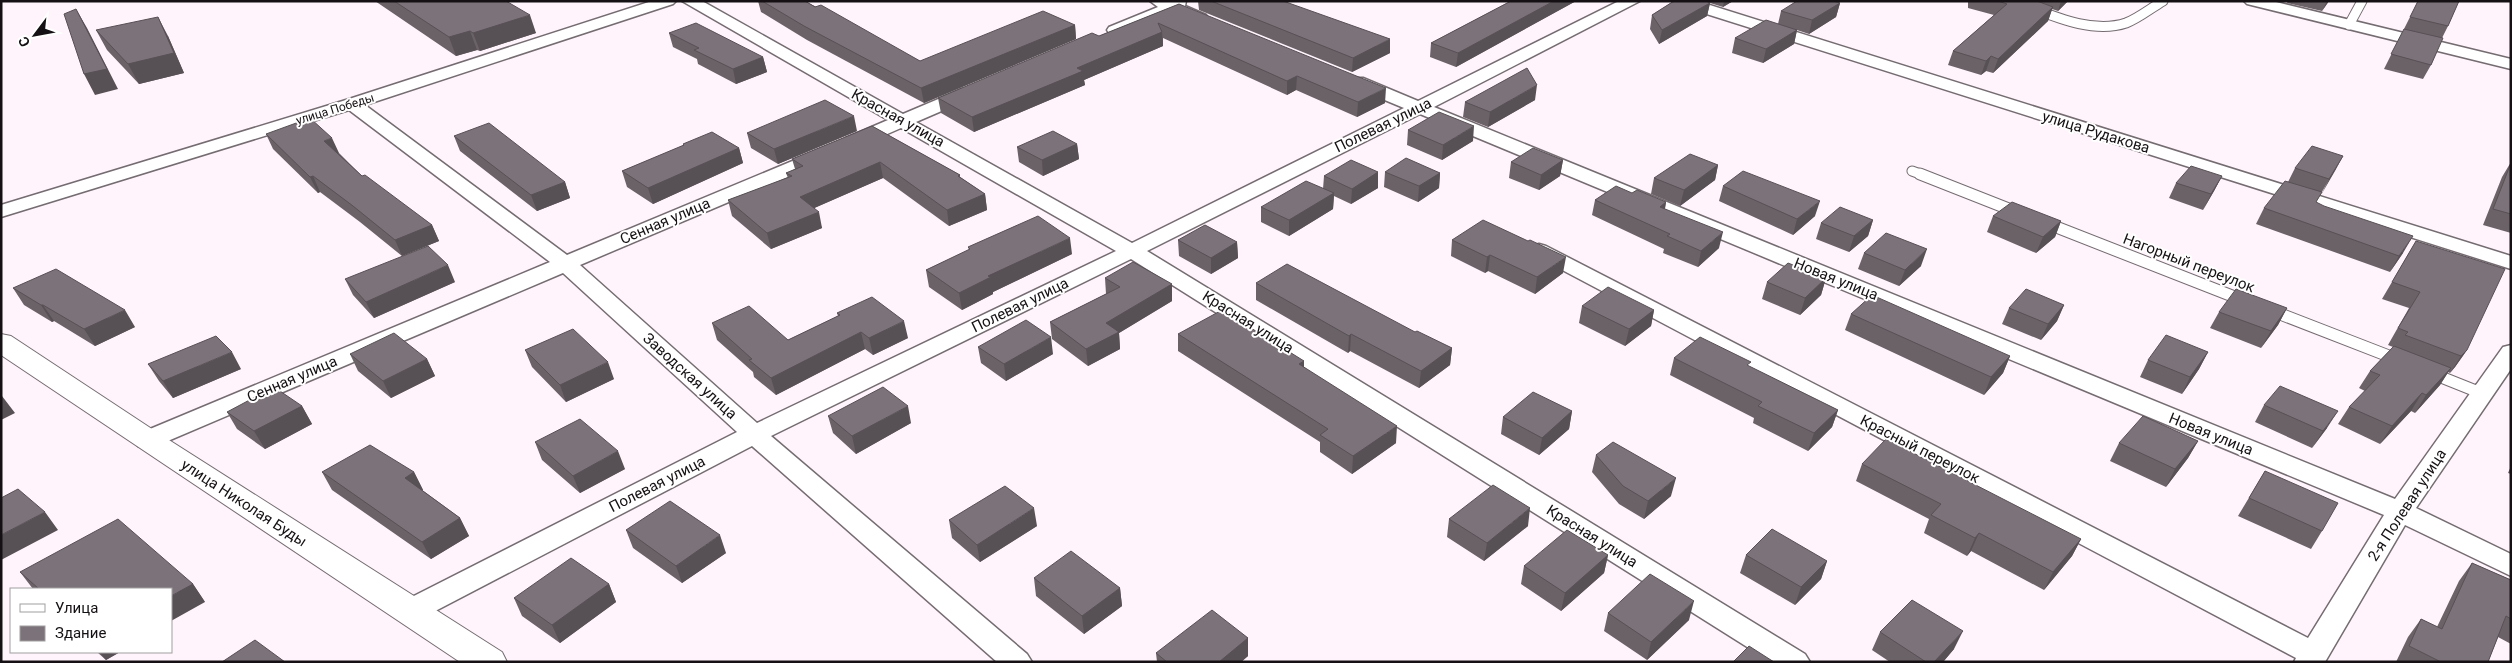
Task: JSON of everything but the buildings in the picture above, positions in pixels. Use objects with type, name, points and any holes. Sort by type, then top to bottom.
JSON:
[{"type":"street","name":"улица Победы","points":[[1,211],[352,104],[668,1]]},
{"type":"street","name":"Красная улица","points":[[690,1],[1132,250],[1795,662]]},
{"type":"street","name":"Полевая улица","points":[[410,611],[754,434],[1132,250],[1632,1]]},
{"type":"street","name":"улица Рудакова","points":[[1680,1],[2511,263]]},
{"type":"street","points":[[2252,1],[2511,64]]},
{"type":"street","points":[[1100,37],[1171,3],[1217,25]]},
{"type":"street","name":"Новая улица","points":[[1336,74],[2400,511],[2511,566]]},
{"type":"street","name":"Сенная улица","points":[[147,440],[984,86]]},
{"type":"street","name":"Заводская улица","points":[[352,104],[566,264],[754,434],[1017,662]]},
{"type":"street","name":"Красный переулок","points":[[1526,244],[2312,658]]},
{"type":"street","name":"улица Николая Буды","points":[[1,342],[147,440],[489,662]]},
{"type":"street","name":"2-я Полевая улица","points":[[2312,658],[2400,511],[2511,352]]},
{"type":"lane","points":[[2013,1],[2085,24],[2103,26],[2128,23],[2163,1]]},
{"type":"lane","points":[[2349,25],[2362,1]]},
{"type":"lane","name":"Нагорный переулок","points":[[1912,171],[2482,393]]}]
